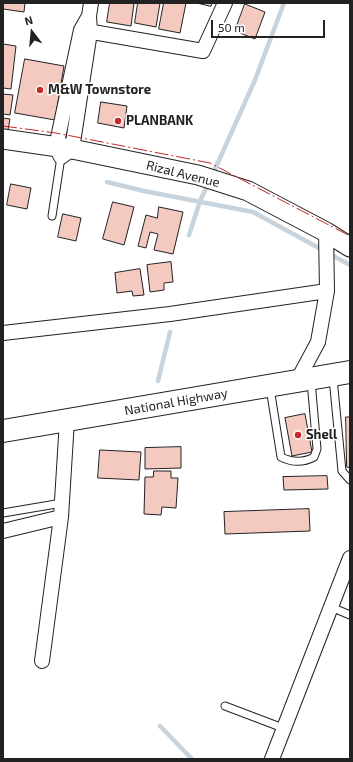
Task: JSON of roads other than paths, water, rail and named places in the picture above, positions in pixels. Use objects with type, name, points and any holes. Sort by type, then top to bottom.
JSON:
[{"type":"main road","name":"Rizal Avenue","points":[[3,139],[198,175],[248,191],[350,246]]},
{"type":"main road","name":"National Highway","points":[[3,431],[341,374]]},
{"type":"street","points":[[85,31],[203,51],[225,3]]},
{"type":"street","points":[[63,151],[90,10]]},
{"type":"street","points":[[304,380],[318,342],[327,291],[326,232]]},
{"type":"street","points":[[3,333],[170,314],[327,291]]},
{"type":"street","points":[[42,661],[61,517],[67,420]]},
{"type":"street","points":[[3,532],[61,517]]},
{"type":"street","points":[[272,759],[350,558]]},
{"type":"lane","points":[[52,216],[63,151]]},
{"type":"lane","points":[[341,374],[342,471],[350,480]]},
{"type":"lane","points":[[270,386],[281,457],[290,461],[306,462],[314,457],[317,449],[304,380]]},
{"type":"lane","points":[[3,513],[62,503]]},
{"type":"lane","points":[[331,607],[350,615]]},
{"type":"lane","points":[[225,706],[284,728]]},
{"type":"waterway","points":[[212,176],[255,80],[284,3]]},
{"type":"waterway","points":[[107,182],[144,191],[253,212],[350,265]]},
{"type":"waterway","points":[[189,235],[200,201],[209,182]]},
{"type":"waterway","points":[[158,381],[170,332]]},
{"type":"waterway","points":[[160,726],[192,759]]},
{"type":"place","name":"M&W Townstore","points":[[40,90]]},
{"type":"place","name":"PLANBANK","points":[[118,121]]},
{"type":"place","name":"Shell","points":[[298,435]]}]
